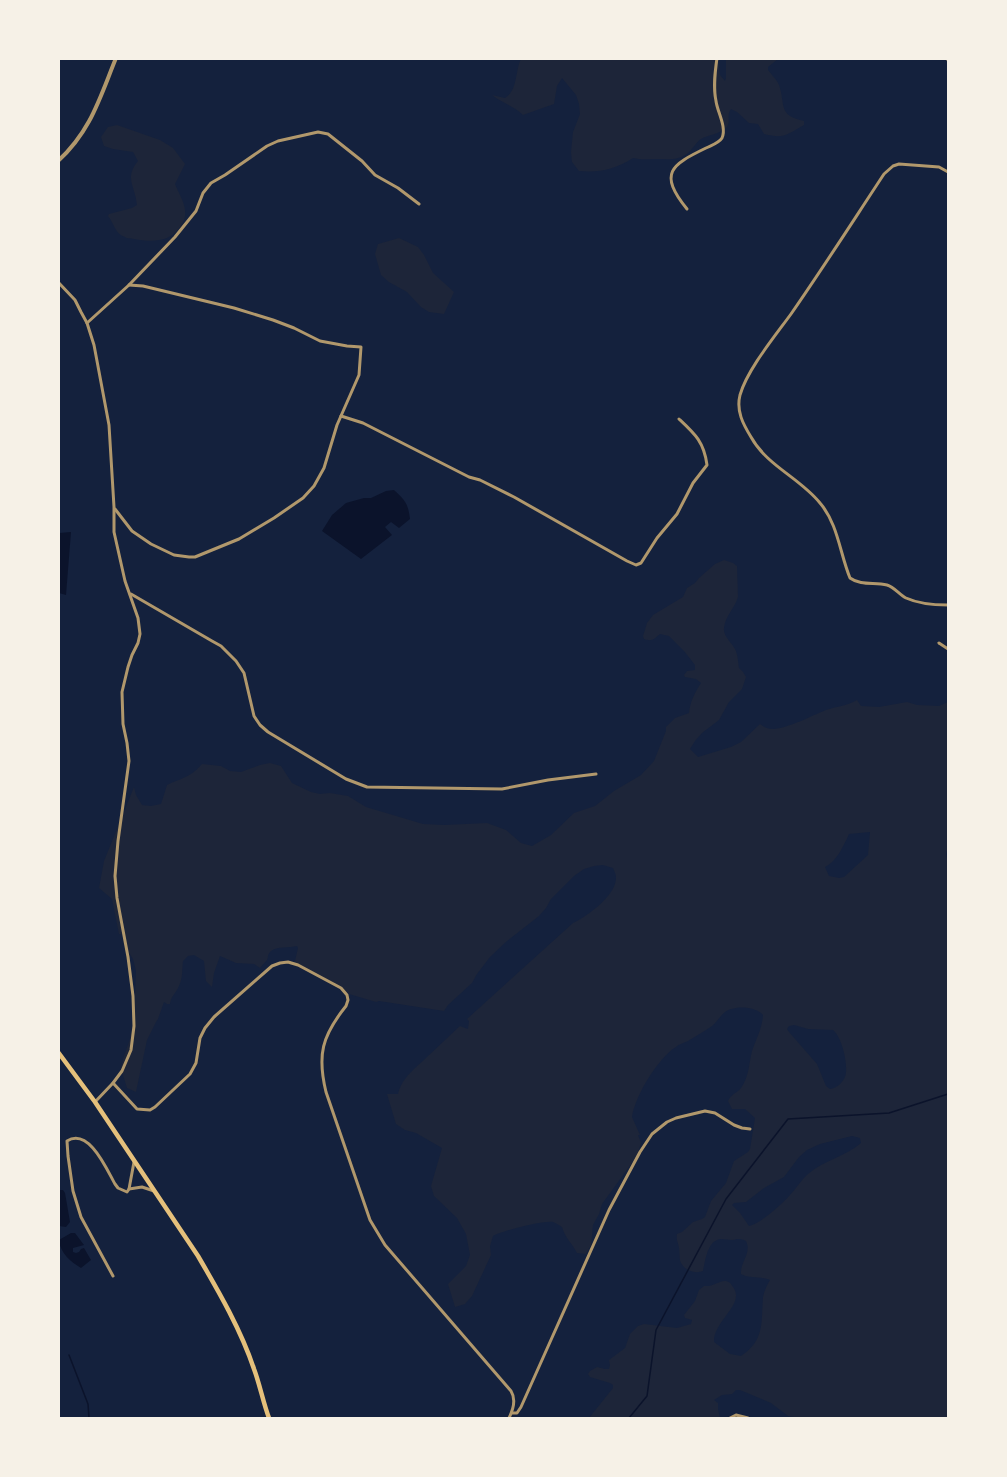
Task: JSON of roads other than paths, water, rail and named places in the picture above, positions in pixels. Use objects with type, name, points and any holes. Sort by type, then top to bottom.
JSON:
[{"type":"main road","points":[[58,1052],[95,1102],[198,1256],[237,1328],[254,1369],[268,1419]]},
{"type":"street","points":[[58,161],[74,145],[90,120],[100,102],[116,58]]},
{"type":"street","points":[[687,209],[672,188],[671,172],[682,160],[721,139],[723,127],[716,101],[717,58]]},
{"type":"street","points":[[87,322],[129,285],[186,224],[211,183],[278,141],[318,132],[328,134],[362,161],[375,175],[398,188],[419,204]]},
{"type":"street","points":[[948,172],[939,168],[899,164],[884,174],[745,381],[739,403],[739,415],[752,440],[766,457],[812,494],[828,515],[850,578],[860,583],[889,585],[906,598],[948,605]]},
{"type":"street","points":[[58,282],[75,300],[87,322],[94,345],[109,425],[114,532],[125,580],[138,618],[140,634],[128,667],[123,692],[122,710],[129,761],[115,876],[133,996],[134,1026],[131,1050],[122,1071],[95,1102]]},
{"type":"street","points":[[114,507],[132,531],[161,550],[189,557],[201,555],[239,539],[274,518],[303,498],[314,486],[324,468],[331,442],[359,375],[361,347],[320,341],[294,328],[234,308],[143,286],[129,285]]},
{"type":"street","points":[[341,416],[363,423],[469,477],[514,497],[636,565],[641,563],[657,538],[677,514],[693,483],[707,465],[703,446],[697,436],[679,419]]},
{"type":"street","points":[[129,593],[212,641],[228,653],[244,674],[252,711],[260,724],[268,732],[346,779],[367,787],[502,789],[596,774]]},
{"type":"street","points":[[939,643],[948,649]]},
{"type":"street","points":[[113,1083],[137,1109],[150,1110],[155,1107],[190,1074],[196,1063],[200,1038],[214,1017],[272,966],[288,962],[298,964],[341,988],[348,1000],[324,1040],[321,1057],[322,1076],[370,1220],[386,1245],[512,1391],[514,1395],[509,1419]]},
{"type":"street","points":[[512,1413],[516,1413],[521,1407],[609,1210],[652,1134],[676,1118],[705,1111],[715,1113],[734,1125],[750,1129]]},
{"type":"street","points":[[113,1276],[81,1217],[73,1191],[67,1141],[74,1138],[86,1141],[93,1147],[118,1188],[127,1192],[129,1189],[142,1187],[154,1191]]},
{"type":"street","points":[[129,1189],[134,1161]]},
{"type":"street","points":[[730,1419],[736,1415],[748,1419]]},
{"type":"waterway","points":[[629,1418],[647,1396],[656,1330],[726,1199],[788,1119],[889,1113],[948,1094]]},
{"type":"waterway","points":[[69,1355],[88,1404],[89,1418]]}]
